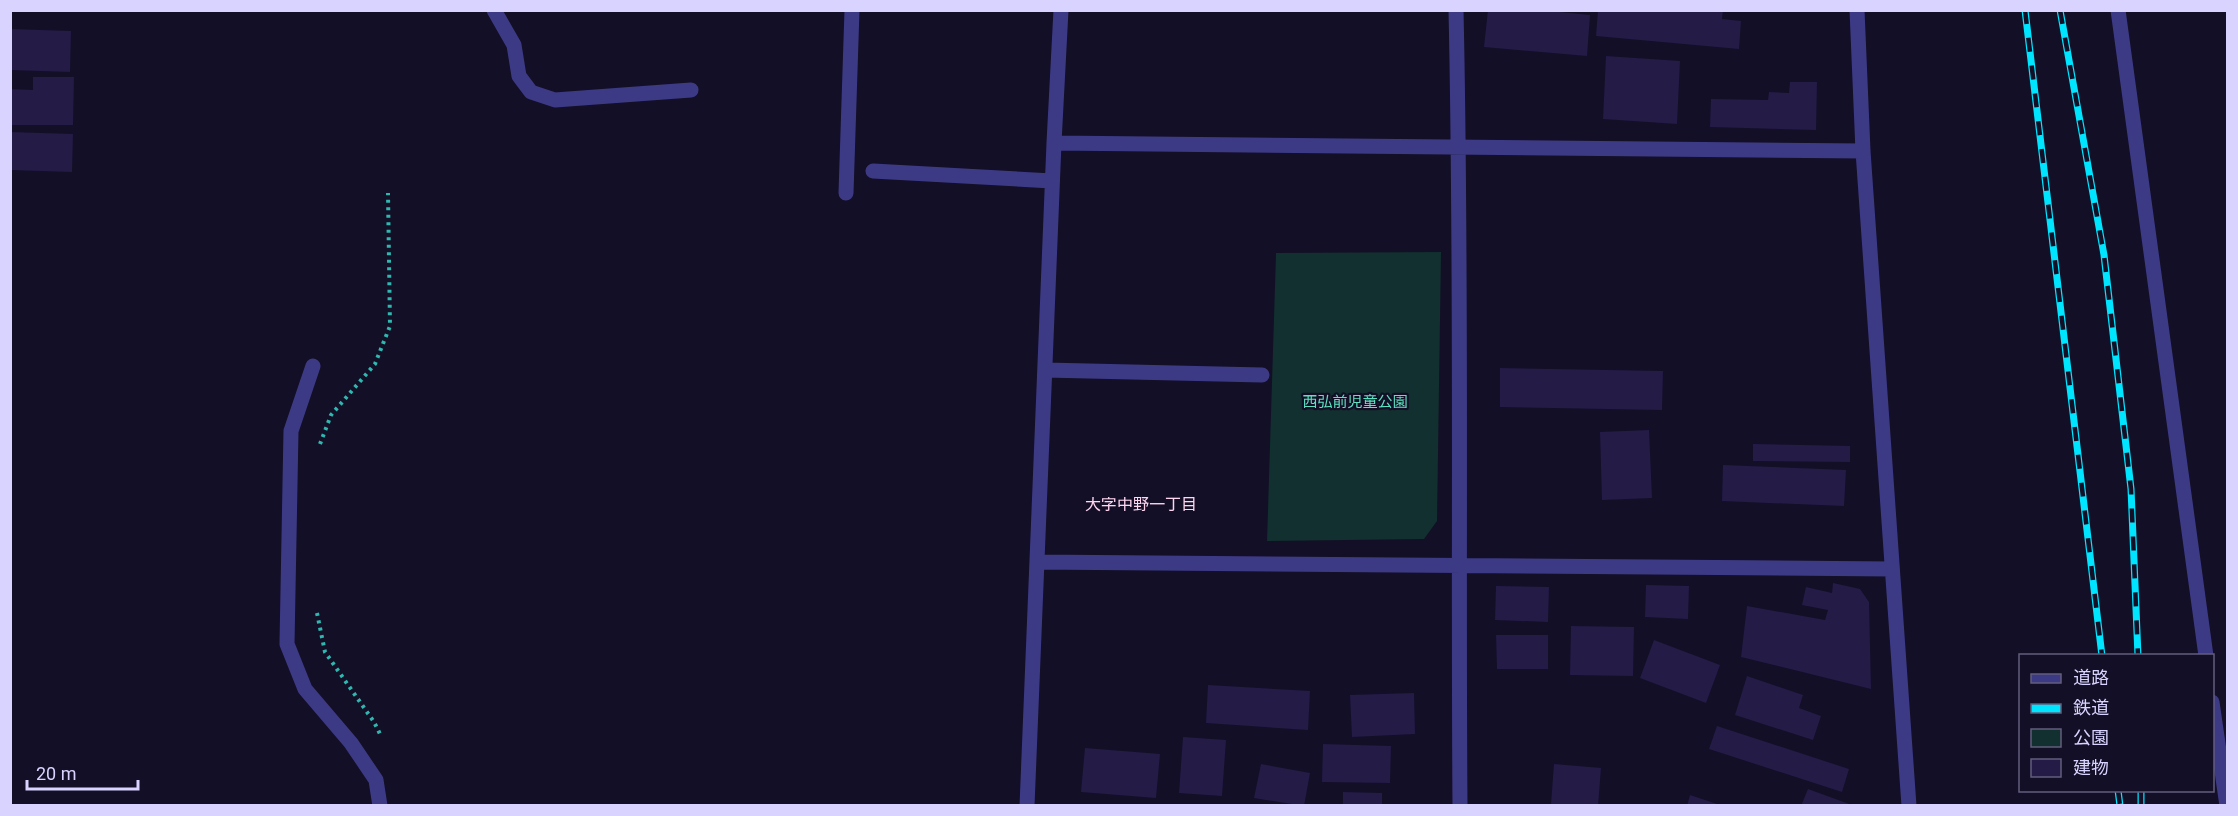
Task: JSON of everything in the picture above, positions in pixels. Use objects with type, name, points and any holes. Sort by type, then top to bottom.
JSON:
[{"type":"street","points":[[494,10],[514,45],[519,76],[531,92],[555,100],[691,90]]},
{"type":"street","points":[[846,193],[852,10]]},
{"type":"street","points":[[1027,806],[1061,10]]},
{"type":"street","points":[[1456,10],[1459,147],[1460,806]]},
{"type":"street","points":[[1857,10],[1863,151],[1909,806]]},
{"type":"street","points":[[2118,10],[2206,654]]},
{"type":"street","points":[[1054,143],[1863,151]]},
{"type":"street","points":[[873,171],[1052,182]]},
{"type":"street","points":[[313,366],[291,431],[288,644],[305,689],[351,743],[376,780],[380,806]]},
{"type":"street","points":[[1045,370],[1262,375]]},
{"type":"street","points":[[1037,562],[1892,569]]},
{"type":"street","points":[[2214,716],[2227,806]]},
{"type":"path","points":[[319,449],[331,415],[375,364],[390,326],[388,193]]},
{"type":"path","points":[[317,606],[317,617],[325,652],[374,722],[382,738]]},
{"type":"green space","name":"西弘前児童公園","points":[[1441,252],[1437,521],[1424,539],[1267,541],[1276,253]]},
{"type":"building","points":[[1488,10],[1539,10],[1590,15],[1587,56],[1484,47]]},
{"type":"building","points":[[1598,10],[1723,10],[1722,19],[1741,21],[1739,49],[1596,36]]},
{"type":"building","points":[[10,29],[71,31],[70,72],[10,70]]},
{"type":"building","points":[[1606,56],[1680,61],[1677,124],[1603,119]]},
{"type":"building","points":[[33,77],[74,77],[73,125],[10,125],[10,89],[33,90]]},
{"type":"building","points":[[1790,82],[1817,82],[1816,130],[1710,127],[1711,99],[1768,100],[1769,92],[1789,93]]},
{"type":"building","points":[[10,132],[73,134],[72,172],[10,170]]},
{"type":"building","points":[[1500,368],[1663,371],[1662,410],[1500,407]]},
{"type":"building","points":[[1649,430],[1652,498],[1602,500],[1600,432]]},
{"type":"building","points":[[1753,444],[1850,446],[1850,462],[1753,461]]},
{"type":"building","points":[[1723,465],[1846,470],[1844,506],[1722,501]]},
{"type":"building","points":[[1833,583],[1860,589],[1869,602],[1871,689],[1741,657],[1747,606],[1825,620],[1828,610],[1802,605],[1806,587],[1832,593]]},
{"type":"building","points":[[1646,585],[1689,586],[1688,619],[1645,617]]},
{"type":"building","points":[[1496,586],[1549,587],[1548,622],[1495,620]]},
{"type":"building","points":[[1571,626],[1634,627],[1633,676],[1570,675]]},
{"type":"building","points":[[1496,635],[1548,635],[1548,669],[1497,669]]},
{"type":"building","points":[[1654,640],[1720,665],[1706,703],[1640,678]]},
{"type":"building","points":[[1747,676],[1803,695],[1799,708],[1821,716],[1813,740],[1735,715]]},
{"type":"building","points":[[1208,685],[1310,691],[1308,730],[1206,723]]},
{"type":"building","points":[[1414,693],[1415,734],[1352,737],[1350,695]]},
{"type":"building","points":[[1717,726],[1849,769],[1842,792],[1709,749]]},
{"type":"building","points":[[1183,737],[1226,740],[1222,796],[1179,793]]},
{"type":"building","points":[[1323,744],[1391,746],[1390,783],[1322,782]]},
{"type":"building","points":[[1085,748],[1160,754],[1156,798],[1081,792]]},
{"type":"building","points":[[1261,764],[1310,773],[1304,806],[1254,798]]},
{"type":"building","points":[[1554,764],[1601,768],[1598,806],[1551,804]]},
{"type":"building","points":[[1808,789],[1852,805],[1852,806],[1801,806]]},
{"type":"building","points":[[1343,792],[1382,793],[1382,806],[1343,806]]},
{"type":"building","points":[[1690,795],[1720,805],[1720,806],[1687,806]]},
{"type":"railway","points":[[2025,10],[2102,654]]},
{"type":"railway","points":[[2060,10],[2104,255],[2131,489],[2138,654]]},
{"type":"railway","points":[[2118,792],[2120,806]]},
{"type":"railway","points":[[2141,792],[2141,806]]},
{"type":"district","name":"大字中野一丁目","points":[[1141,504]]}]
